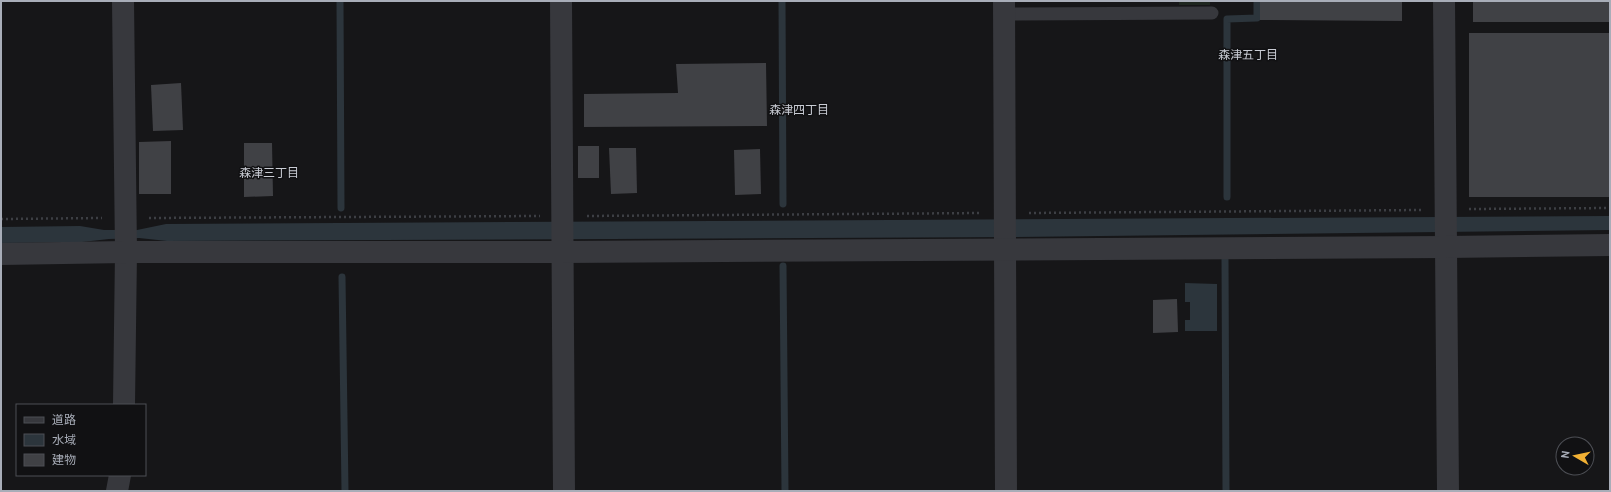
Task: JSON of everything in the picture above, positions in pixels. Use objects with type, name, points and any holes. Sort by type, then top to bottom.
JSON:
[{"type":"street","points":[[123,1],[125,235],[124,404]]},
{"type":"street","points":[[561,1],[564,491]]},
{"type":"street","points":[[1444,1],[1448,491]]},
{"type":"street","points":[[1004,7],[1006,491]]},
{"type":"street","points":[[1,254],[125,235],[562,248],[1005,244],[1446,247],[1610,245]]},
{"type":"street","points":[[117,491],[120,476]]},
{"type":"lane","points":[[1004,7],[1212,13]]},
{"type":"path","points":[[1,219],[125,235],[562,218],[1005,215],[1610,208]]},
{"type":"shaded area","points":[[1179,1],[1210,1],[1210,5],[1179,5]]},
{"type":"water","points":[[1610,216],[1610,230],[1017,237],[167,241],[139,238],[82,242],[1,243],[1,227],[80,226],[104,230],[137,230],[166,224]]},
{"type":"water","points":[[1185,283],[1217,284],[1217,331],[1185,331],[1185,320],[1190,320],[1190,302],[1185,302]]},
{"type":"building","points":[[1260,1],[1402,1],[1402,21],[1260,20]]},
{"type":"building","points":[[1473,1],[1610,1],[1610,22],[1473,22]]},
{"type":"building","points":[[1469,33],[1610,33],[1610,197],[1469,197]]},
{"type":"building","points":[[766,63],[767,126],[584,127],[584,94],[678,93],[676,64]]},
{"type":"building","points":[[181,83],[183,130],[153,131],[151,85]]},
{"type":"building","points":[[171,141],[171,194],[139,194],[139,142]]},
{"type":"building","points":[[244,143],[272,143],[273,196],[244,197]]},
{"type":"building","points":[[578,146],[599,146],[599,178],[578,178]]},
{"type":"building","points":[[609,148],[636,148],[637,193],[611,194]]},
{"type":"building","points":[[760,149],[761,194],[735,195],[734,150]]},
{"type":"building","points":[[1177,299],[1178,332],[1153,333],[1153,300]]},
{"type":"waterway","points":[[340,1],[341,208]]},
{"type":"waterway","points":[[782,1],[783,204]]},
{"type":"waterway","points":[[1227,197],[1227,19],[1257,18],[1257,1]]},
{"type":"waterway","points":[[1225,258],[1226,491]]},
{"type":"waterway","points":[[783,266],[785,491]]},
{"type":"waterway","points":[[342,277],[345,491]]},
{"type":"district","name":"森津五丁目","points":[[1248,54]]},
{"type":"district","name":"森津四丁目","points":[[799,109]]},
{"type":"district","name":"森津三丁目","points":[[269,172]]}]
